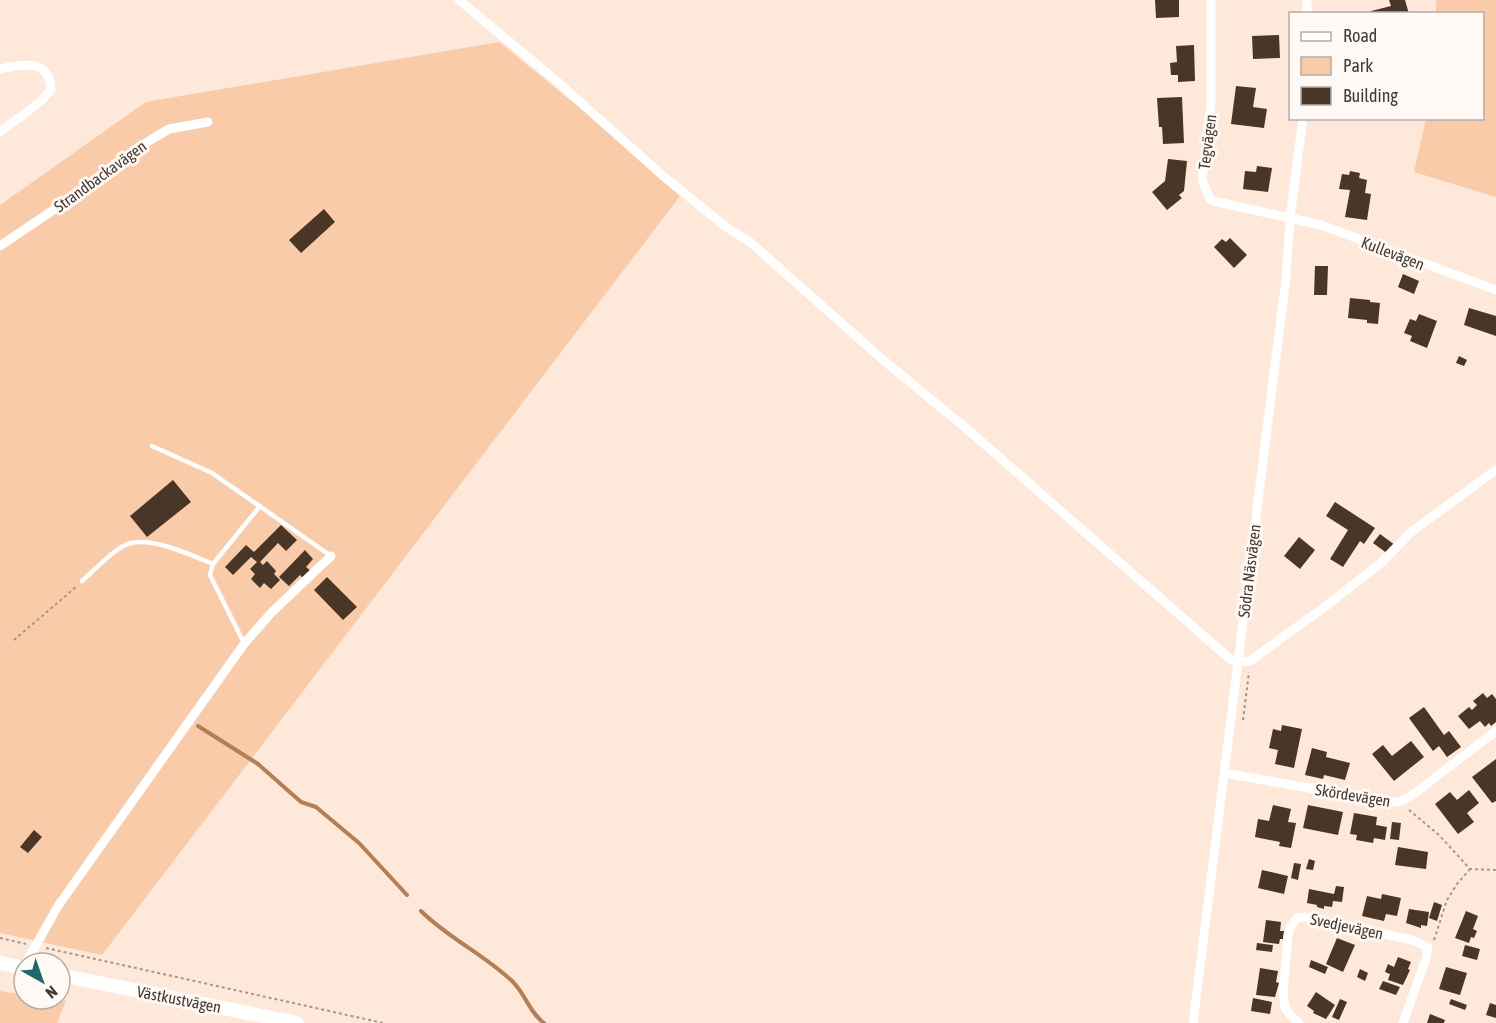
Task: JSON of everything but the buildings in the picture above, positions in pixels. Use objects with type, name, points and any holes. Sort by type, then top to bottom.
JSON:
[{"type":"main road","name":"Västkustvägen","points":[[72,977],[297,1023]]},
{"type":"street","points":[[459,0],[559,83],[662,175],[726,227],[750,242],[1230,659],[1238,662],[1250,661],[1326,606],[1382,562],[1411,532],[1496,470]]},
{"type":"street","name":"Tegvägen","points":[[1211,0],[1213,76],[1202,184],[1213,201],[1290,218]]},
{"type":"street","points":[[0,69],[24,64],[41,68],[51,79],[51,90],[40,102],[0,132]]},
{"type":"street","name":"Södra Näsvägen","points":[[1193,1023],[1286,279],[1290,218],[1303,120]]},
{"type":"street","name":"Strandbackavägen","points":[[0,246],[152,139],[169,129],[208,122]]},
{"type":"street","name":"Kullevägen","points":[[1290,218],[1321,225],[1496,290]]},
{"type":"street","points":[[32,951],[58,906],[244,644],[271,613],[332,556]]},
{"type":"street","name":"Skördevägen","points":[[1224,773],[1399,802],[1411,796],[1496,731]]},
{"type":"street","name":"Svedjevägen","points":[[1299,1023],[1285,1008],[1283,993],[1288,936],[1297,918],[1304,917],[1401,938],[1428,947]]},
{"type":"street","points":[[1403,1023],[1426,959],[1428,947]]},
{"type":"lane","points":[[152,446],[212,473],[332,556]]},
{"type":"lane","points":[[244,644],[210,575],[213,564],[260,506]]},
{"type":"lane","points":[[82,581],[118,549],[130,543],[150,544],[180,551],[213,564]]},
{"type":"path","points":[[14,640],[82,581]]},
{"type":"path","points":[[1399,802],[1439,836],[1470,869],[1496,870]]},
{"type":"path","points":[[1428,947],[1438,932],[1447,900],[1470,869]]},
{"type":"path","points":[[0,938],[383,1023]]},
{"type":"green space","points":[[1436,0],[1496,0],[1496,197],[1414,172],[1426,120],[1484,120],[1484,12],[1436,12]]},
{"type":"green space","points":[[499,42],[580,108],[680,196],[102,955],[0,933],[0,205],[146,102]]},
{"type":"green space","points":[[0,991],[12,993],[12,1011],[62,1011],[57,1023],[0,1023]]},
{"type":"waterway","points":[[198,726],[258,764],[301,802],[316,807],[359,843],[407,895]]},
{"type":"waterway","points":[[421,911],[513,982],[544,1023]]}]
